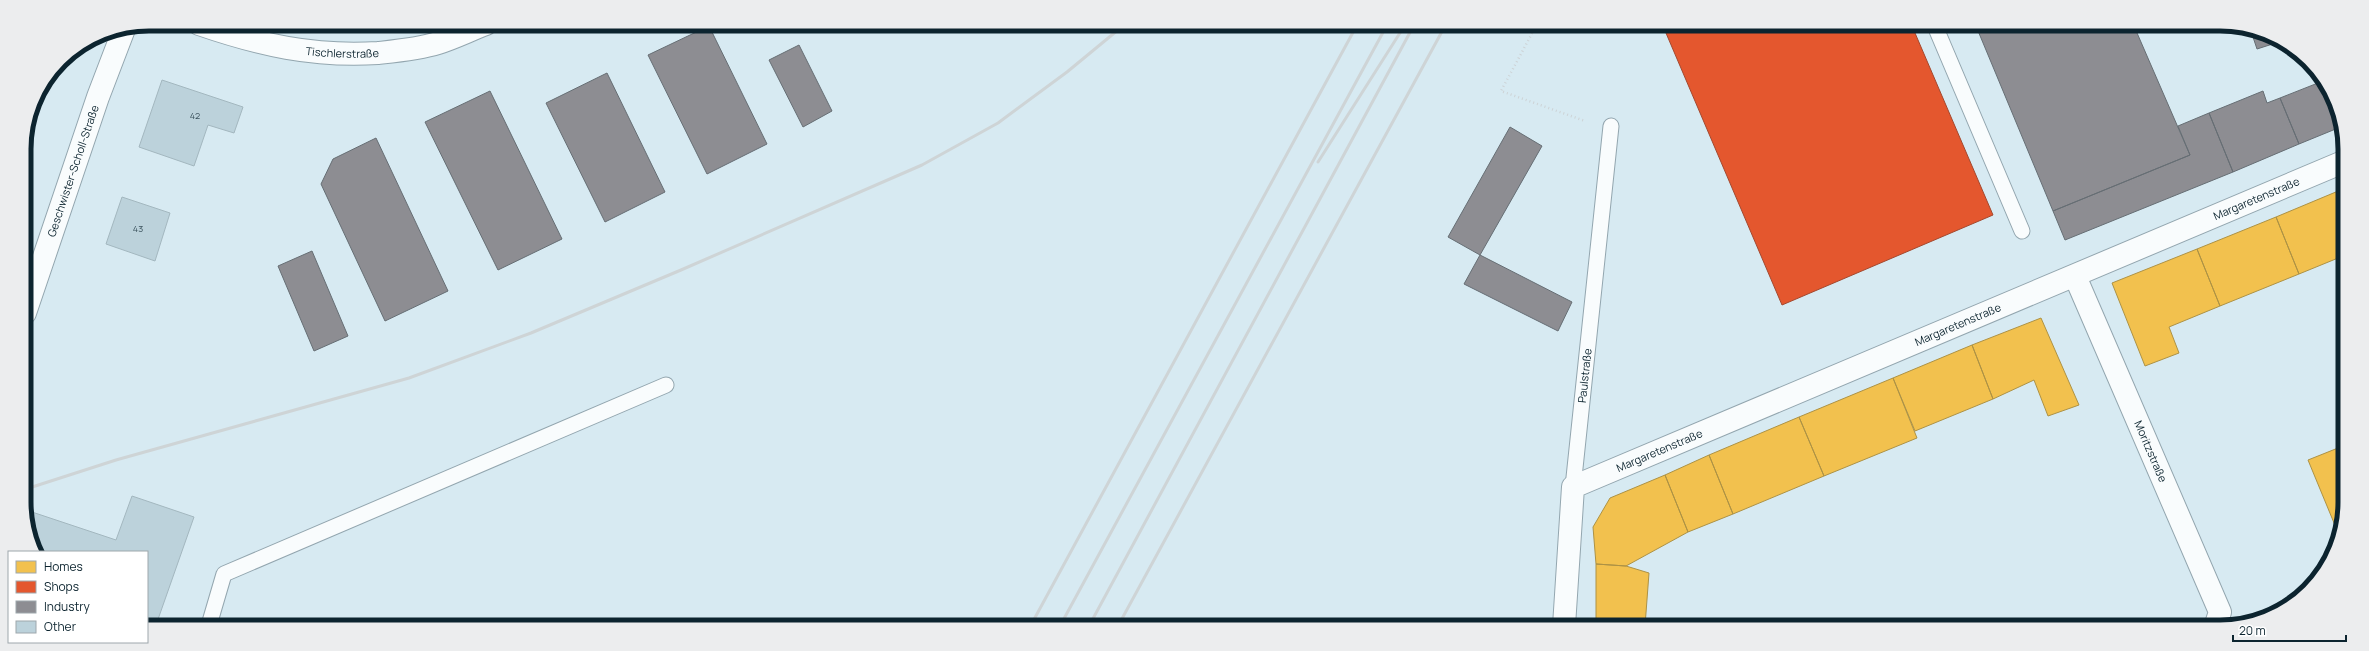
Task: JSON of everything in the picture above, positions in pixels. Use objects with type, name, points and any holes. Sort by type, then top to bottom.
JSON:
[{"type":"street","name":"Tischlerstraße","points":[[221,31],[252,41],[290,50],[345,55],[398,51],[437,44],[469,31]]},
{"type":"street","name":"Geschwister-Scholl-Straße","points":[[31,295],[96,104],[122,34]]},
{"type":"street","name":"Margaretenstraße","points":[[1573,487],[2338,164]]},
{"type":"street","name":"Moritzstraße","points":[[2074,276],[2220,612],[2217,620]]},
{"type":"street","name":"Paulstraße","points":[[1564,620],[1573,487]]},
{"type":"lane","points":[[1937,31],[2022,231]]},
{"type":"lane","name":"Paulstraße","points":[[1573,487],[1611,126]]},
{"type":"lane","points":[[210,620],[224,574],[666,385]]},
{"type":"path","points":[[1533,31],[1501,91],[1590,123],[1611,126]]},
{"type":"building: Homes","points":[[2338,191],[2338,258],[2299,274],[2276,217]]},
{"type":"building: Homes","points":[[2276,217],[2299,274],[2220,306],[2197,249]]},
{"type":"building: Homes","points":[[2197,249],[2220,306],[2169,327],[2179,353],[2145,366],[2112,283]]},
{"type":"building: Homes","points":[[2041,318],[2079,405],[2048,416],[2034,380],[1993,399],[1972,345]]},
{"type":"building: Homes","points":[[1972,345],[1993,399],[1915,431],[1893,378]]},
{"type":"building: Homes","points":[[1893,378],[1917,438],[1824,476],[1799,417]]},
{"type":"building: Homes","points":[[1799,417],[1824,476],[1733,514],[1709,455]]},
{"type":"building: Homes","points":[[2338,448],[2338,502],[2336,527],[2308,460]]},
{"type":"building: Homes","points":[[1709,455],[1733,514],[1688,532],[1665,475]]},
{"type":"building: Homes","points":[[1665,475],[1688,532],[1626,566],[1596,564],[1593,527],[1610,498]]},
{"type":"building: Homes","points":[[1596,564],[1626,566],[1649,573],[1645,620],[1596,620]]},
{"type":"building: Shops","points":[[1665,31],[1914,31],[1993,215],[1782,305]]},
{"type":"building: Industry","points":[[698,31],[711,31],[767,144],[707,174],[648,55]]},
{"type":"building: Industry","points":[[1978,31],[2136,31],[2190,155],[2053,211]]},
{"type":"building: Industry","points":[[2253,36],[2273,44],[2257,49]]},
{"type":"building: Industry","points":[[799,45],[832,111],[803,127],[769,60]]},
{"type":"building: Industry","points":[[607,73],[665,192],[605,222],[546,103]]},
{"type":"building: Industry","points":[[2318,83],[2332,111],[2336,129],[2299,144],[2280,98]]},
{"type":"building: Industry","points":[[490,91],[562,239],[498,270],[425,122]]},
{"type":"building: Industry","points":[[2263,91],[2267,103],[2280,98],[2299,144],[2233,172],[2209,113]]},
{"type":"building: Industry","points":[[2209,113],[2233,172],[2065,240],[2053,211],[2190,155],[2178,126]]},
{"type":"building: Industry","points":[[1510,127],[1542,146],[1480,255],[1448,237]]},
{"type":"building: Industry","points":[[376,138],[448,291],[385,321],[321,184],[333,159]]},
{"type":"building: Industry","points":[[312,251],[348,336],[314,351],[278,266]]},
{"type":"building: Industry","points":[[1480,255],[1572,302],[1558,331],[1464,284]]},
{"type":"building: Other","points":[[162,80],[243,107],[234,133],[208,125],[194,166],[139,147]]},
{"type":"building: Other","points":[[122,197],[170,213],[155,261],[106,244]]},
{"type":"building: Other","points":[[132,496],[194,517],[158,620],[148,620],[148,551],[42,551],[33,525],[32,512],[116,540]]},
{"type":"railway","points":[[31,487],[116,460],[409,378],[531,333],[681,270],[922,165],[998,123],[1067,72],[1117,31]]},
{"type":"railway","points":[[1034,620],[1354,31]]},
{"type":"railway","points":[[1063,620],[1384,31]]},
{"type":"railway","points":[[1318,162],[1401,31]]},
{"type":"railway","points":[[1092,620],[1411,31]]},
{"type":"railway","points":[[1121,620],[1442,31]]}]
